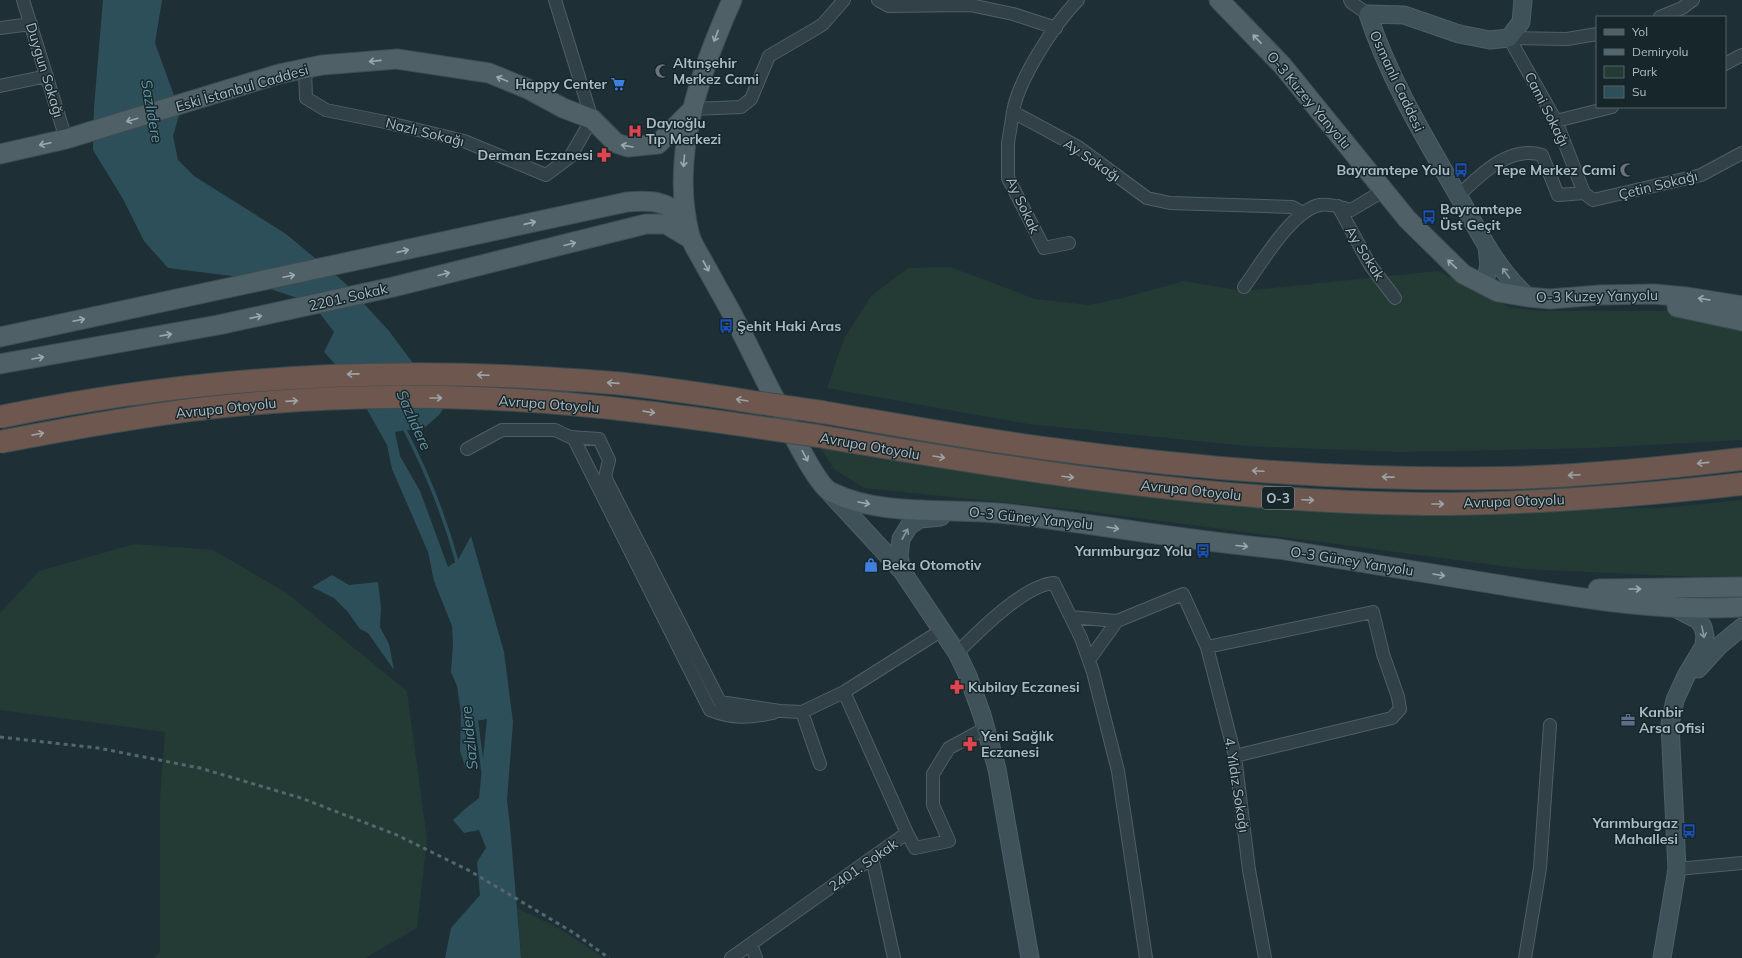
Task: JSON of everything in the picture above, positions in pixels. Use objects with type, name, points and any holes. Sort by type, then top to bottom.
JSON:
[{"type":"highway","name":"Avrupa Otoyolu","points":[[0,418],[129,394],[224,383],[329,375],[416,373],[487,375],[623,384],[822,412],[1060,450],[1236,470],[1370,477],[1533,477],[1595,473],[1742,459]]},
{"type":"highway","name":"Avrupa Otoyolu","points":[[0,442],[99,424],[217,407],[314,400],[472,398],[621,409],[818,436],[1058,476],[1193,491],[1300,499],[1423,504],[1475,503],[1610,497],[1742,484]]},
{"type":"main road","points":[[732,0],[708,60],[693,109],[685,152],[682,184],[690,239],[726,304],[808,463],[828,491],[902,572],[957,653],[968,676],[986,728],[997,769],[1030,958]]},
{"type":"main road","name":"O-3 Kuzey Yanyolu","points":[[1219,0],[1282,65],[1383,190],[1438,251],[1463,274],[1498,292],[1528,297],[1550,299],[1600,295],[1654,294],[1687,297],[1742,306]]},
{"type":"main road","points":[[1509,38],[1521,22],[1523,0]]},
{"type":"main road","name":"Osmanlı Caddesi","points":[[1509,38],[1490,40],[1459,34],[1404,15],[1368,14],[1377,44],[1407,106],[1487,247],[1517,287],[1528,297]]},
{"type":"main road","name":"Eski İstanbul Caddesi","points":[[0,154],[75,137],[170,109],[279,74],[305,68],[397,58],[489,73],[528,90],[563,108],[592,119],[616,143],[628,147],[645,147],[658,144],[693,109]]},
{"type":"main road","points":[[0,338],[628,202],[641,201],[665,204],[674,208],[686,218]]},
{"type":"main road","name":"2201. Sokak","points":[[0,364],[218,326],[393,287],[646,224],[666,224],[690,239]]},
{"type":"main road","points":[[1484,285],[1489,265],[1487,247]]},
{"type":"main road","points":[[1550,299],[1592,302],[1634,301],[1666,304],[1742,321]]},
{"type":"main road","name":"O-3 Güney Yanyolu","points":[[828,491],[855,502],[887,508],[1005,513],[1222,544],[1279,549],[1540,592]]},
{"type":"main road","points":[[902,572],[899,556],[901,540],[909,526],[920,519],[1005,513]]},
{"type":"main road","points":[[1540,592],[1592,589],[1742,587]]},
{"type":"main road","points":[[1540,592],[1571,597],[1675,608],[1715,609],[1742,607]]},
{"type":"main road","points":[[1662,958],[1677,870],[1670,724],[1675,700],[1686,676],[1704,646],[1705,636],[1703,627],[1698,620],[1675,608]]},
{"type":"main road","points":[[1675,700],[1696,672],[1719,646],[1742,627]]},
{"type":"street","name":"Duygun Sokağı","points":[[23,0],[47,76],[75,137]]},
{"type":"street","points":[[555,0],[592,119]]},
{"type":"street","points":[[693,109],[741,107],[751,99],[769,56],[823,24],[844,0]]},
{"type":"street","points":[[878,0],[889,6],[970,5],[1013,14],[1056,28]]},
{"type":"street","points":[[1013,112],[1015,98],[1042,48],[1066,12],[1078,0]]},
{"type":"street","points":[[1662,16],[1682,8],[1693,0]]},
{"type":"street","points":[[1349,1],[1368,14]]},
{"type":"street","points":[[0,28],[31,24]]},
{"type":"street","points":[[1509,38],[1567,39],[1596,34]]},
{"type":"street","name":"Cami Sokağı","points":[[1509,38],[1556,121],[1589,196]]},
{"type":"street","points":[[1726,64],[1742,56]]},
{"type":"street","name":"Nazlı Sokağı","points":[[305,68],[306,98],[326,110],[385,122],[464,141],[546,175],[570,157],[592,119]]},
{"type":"street","points":[[0,86],[47,76]]},
{"type":"street","points":[[1556,121],[1608,108]]},
{"type":"street","name":"Ay Sokak","points":[[1013,112],[1008,143],[1008,178],[1044,248],[1069,243]]},
{"type":"street","name":"Ay Sokağı","points":[[1013,112],[1078,147],[1147,198],[1170,203],[1292,207],[1303,212]]},
{"type":"street","name":"Çetin Sokağı","points":[[1458,196],[1488,168],[1515,155],[1531,152],[1542,155],[1558,195],[1589,196],[1700,175],[1742,153]]},
{"type":"street","name":"Ay Sokak","points":[[1244,286],[1280,236],[1303,212],[1321,205],[1338,206],[1350,210],[1383,190]]},
{"type":"street","name":"Ay Sokak","points":[[1338,206],[1370,265],[1395,298]]},
{"type":"street","points":[[467,450],[502,430],[555,430],[573,437],[599,439],[609,460],[605,477],[720,702],[780,711],[802,712],[844,692],[942,630]]},
{"type":"street","points":[[573,437],[710,710],[725,716],[756,717],[780,711]]},
{"type":"street","points":[[957,653],[990,620],[1028,593],[1046,584],[1054,583],[1081,638],[1089,660],[1118,771],[1146,958]]},
{"type":"street","name":"4. Yıldız Sokağı","points":[[1117,621],[1184,594],[1207,647],[1235,756],[1249,870],[1265,958]]},
{"type":"street","points":[[1207,647],[1373,612],[1383,654],[1398,697],[1400,709],[1392,718],[1235,756]]},
{"type":"street","points":[[1071,617],[1117,621]]},
{"type":"street","points":[[1089,660],[1117,621]]},
{"type":"street","name":"2401. Sokak","points":[[731,958],[907,833],[844,692]]},
{"type":"street","points":[[802,712],[820,764]]},
{"type":"street","points":[[1525,958],[1540,868],[1550,725]]},
{"type":"street","points":[[907,833],[915,848],[949,841],[933,805],[933,774],[949,748],[986,728]]},
{"type":"street","points":[[872,858],[894,958]]},
{"type":"street","points":[[1677,870],[1742,863]]},
{"type":"street","points":[[751,944],[756,958]]},
{"type":"green space","points":[[950,267],[1035,299],[1088,305],[1123,298],[1184,281],[1243,291],[1438,271],[1511,308],[1545,311],[1674,311],[1742,328],[1742,440],[1592,448],[1400,452],[1247,446],[1028,424],[827,388],[844,339],[871,296],[908,268]]},
{"type":"green space","points":[[819,446],[1106,492],[1266,509],[1403,511],[1661,508],[1742,500],[1742,579],[1524,569],[1086,511],[864,488],[835,470]]},
{"type":"green space","points":[[135,544],[213,550],[285,592],[407,691],[427,839],[417,928],[365,958],[154,958],[160,951],[160,798],[165,732],[0,710],[0,613],[39,571]]},
{"type":"green space","points":[[517,908],[560,929],[604,958],[521,958]]},
{"type":"water","points":[[103,0],[162,0],[155,43],[180,112],[173,136],[178,160],[194,176],[286,234],[345,283],[389,331],[445,406],[439,415],[422,430],[395,432],[400,456],[420,491],[448,567],[458,560],[471,536],[504,652],[513,722],[507,800],[521,958],[445,958],[451,928],[480,895],[477,862],[486,848],[479,830],[464,833],[453,820],[479,798],[487,719],[475,721],[471,761],[466,769],[460,751],[461,713],[457,686],[451,672],[453,644],[452,626],[434,581],[428,552],[392,469],[387,445],[351,381],[324,352],[334,332],[312,303],[232,276],[168,268],[144,241],[123,199],[93,150],[94,108]]},
{"type":"water","points":[[332,575],[349,585],[378,582],[381,607],[380,627],[389,644],[394,670],[368,633],[360,629],[347,611],[334,598],[312,587]]},
{"type":"waterway","name":"Sazlıdere","points":[[403,426],[434,494],[458,565]]},
{"type":"waterway","name":"Sazlıdere","points":[[476,718],[483,771]]},
{"type":"railway","points":[[0,737],[98,748],[200,768],[301,798],[397,835],[470,871],[574,933],[609,958]]},
{"type":"place","name":"Altınşehir Merkez Cami","points":[[662,71]]},
{"type":"place","name":"Happy Center","points":[[618,84]]},
{"type":"place","name":"Dayıoğlu Tıp Merkezi","points":[[635,131]]},
{"type":"place","name":"Derman Eczanesi","points":[[604,155]]},
{"type":"place","name":"Bayramtepe Yolu","points":[[1461,170]]},
{"type":"place","name":"Tepe Merkez Cami","points":[[1627,170]]},
{"type":"place","name":"Bayramtepe Üst Geçit","points":[[1429,217]]},
{"type":"place","name":"Şehit Haki Aras","points":[[726,326]]},
{"type":"place","name":"Yarımburgaz Yolu","points":[[1203,551]]},
{"type":"place","name":"Beka Otomotiv","points":[[871,565]]},
{"type":"place","name":"Kubilay Eczanesi","points":[[957,687]]},
{"type":"place","name":"Kanbir Arsa Ofisi","points":[[1628,720]]},
{"type":"place","name":"Yeni Sağlık Eczanesi","points":[[970,744]]},
{"type":"place","name":"Yarımburgaz Mahallesi","points":[[1689,831]]}]
